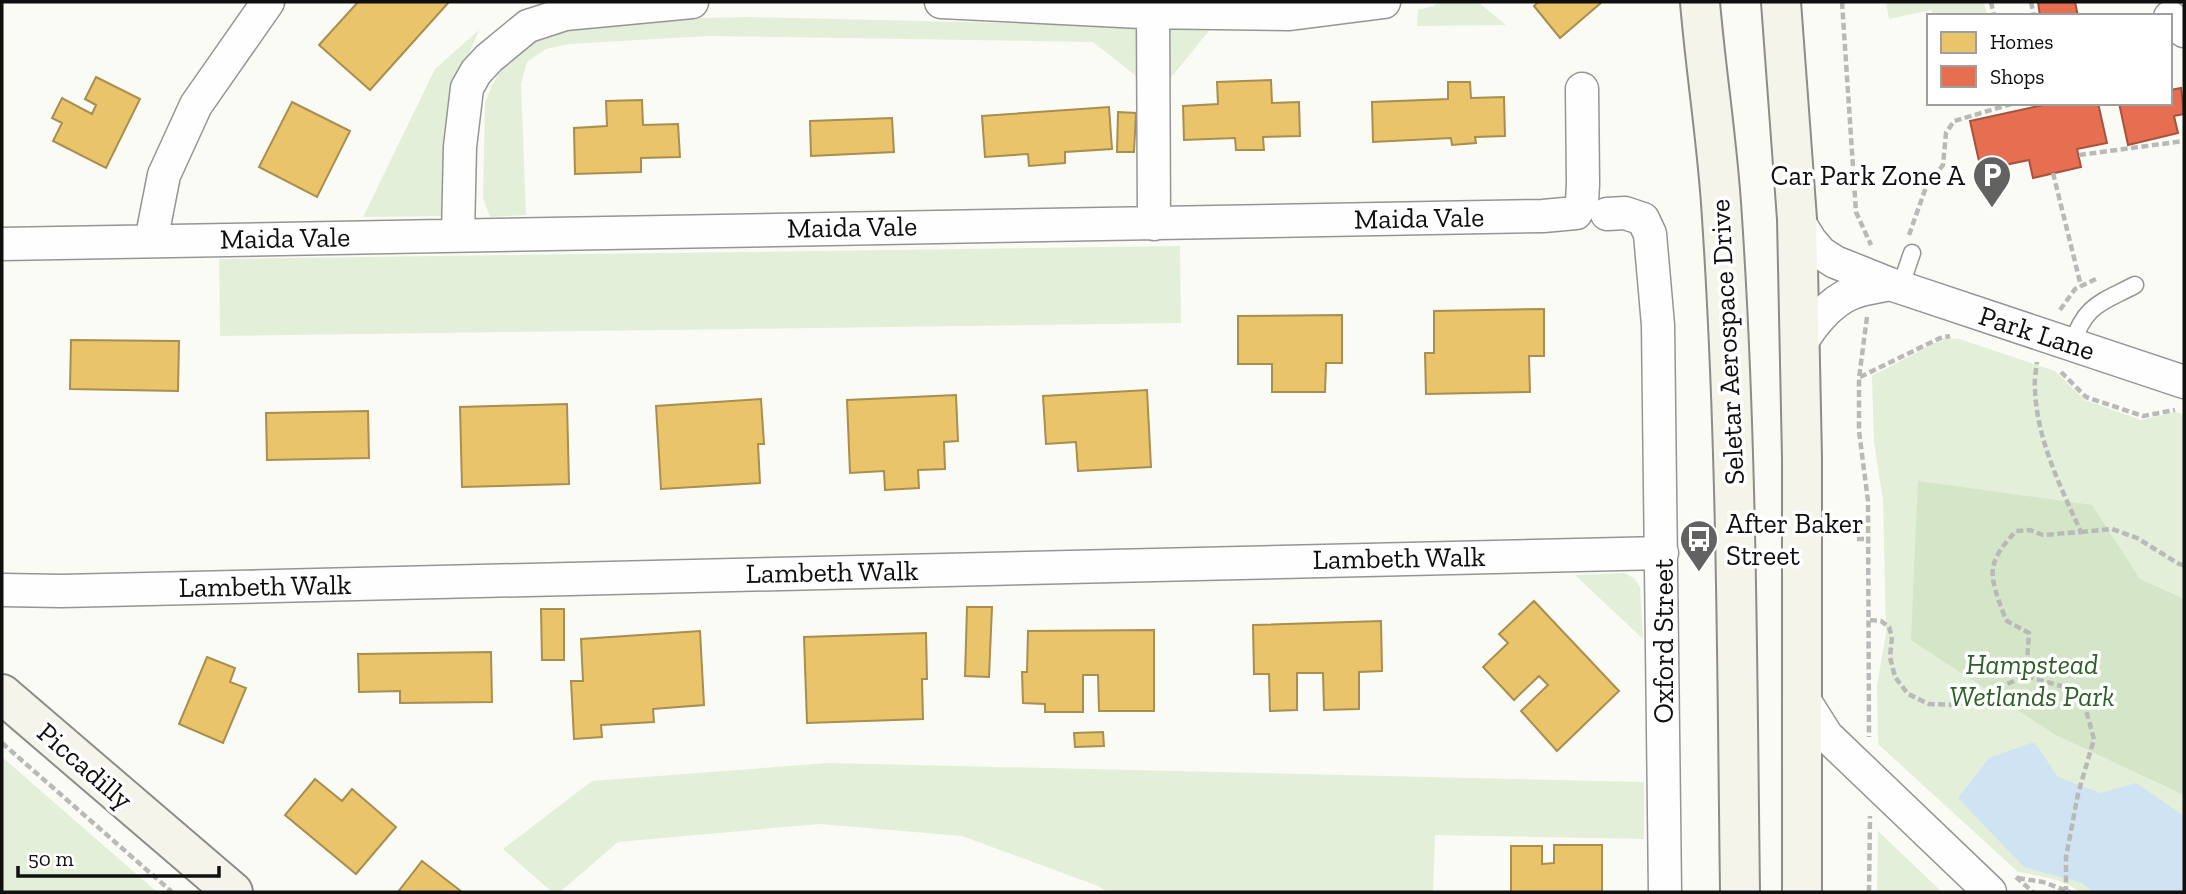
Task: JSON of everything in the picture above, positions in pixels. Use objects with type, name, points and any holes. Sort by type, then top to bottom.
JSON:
[{"type":"street","points":[[152,240],[164,175],[196,105],[268,2]]},
{"type":"street","points":[[458,234],[460,147],[467,88],[476,72],[489,58],[528,26],[565,14],[692,2]]},
{"type":"street","points":[[941,2],[1153,12],[1290,13],[1384,2]]},
{"type":"street","name":"Seletar Aerospace Drive","points":[[1700,2],[1722,215],[1732,407],[1740,892]]},
{"type":"street","points":[[1781,2],[1797,219],[1802,458],[1802,892]]},
{"type":"street","points":[[2155,2],[2168,14]]},
{"type":"street","points":[[1153,12],[1154,224]]},
{"type":"street","points":[[2172,18],[2184,32]]},
{"type":"street","name":"Maida Vale","points":[[2,244],[969,225],[1154,224],[1543,216],[1576,213],[1583,193],[1582,89]]},
{"type":"street","name":"Oxford Street","points":[[1607,214],[1625,213],[1643,219],[1650,234],[1658,326],[1665,892]]},
{"type":"street","name":"Park Lane","points":[[1797,219],[1821,253],[1835,262],[2048,356],[2183,387]]},
{"type":"street","points":[[1798,349],[1808,331],[1834,305],[1849,294],[1883,284]]},
{"type":"street","name":"Lambeth Walk","points":[[2,590],[62,591],[1662,553]]},
{"type":"street","name":"Piccadilly","points":[[2,694],[233,892]]},
{"type":"street","points":[[1803,698],[1827,736],[1870,777],[2004,885]]},
{"type":"lane","points":[[1883,284],[1910,246]]},
{"type":"lane","points":[[2048,356],[2094,306],[2135,285]]},
{"type":"path","points":[[1842,2],[1856,212],[1871,243],[1883,284],[1859,377],[1859,431],[1868,500],[1869,892]]},
{"type":"path","points":[[1910,246],[1926,187],[1942,165],[1946,133],[1954,121],[2008,105]]},
{"type":"path","points":[[2011,105],[2012,112]]},
{"type":"path","points":[[2079,155],[2184,141]]},
{"type":"path","points":[[2053,173],[2081,286]]},
{"type":"path","points":[[1859,377],[1940,338],[1957,336]]},
{"type":"path","points":[[2081,532],[2055,474],[2042,430],[2035,390],[2048,356],[2086,397],[2143,416],[2183,387]]},
{"type":"path","points":[[2026,676],[2029,633],[2007,621],[1992,580],[1993,565],[2000,548],[2015,531],[2030,530],[2043,535],[2112,529],[2137,538],[2184,565]]},
{"type":"path","points":[[1857,539],[1868,539]]},
{"type":"path","points":[[1870,620],[1881,621],[1889,627],[1892,637],[1890,657],[1895,677],[1908,694],[1929,704],[1956,705],[2026,676],[2061,686],[2084,703],[2094,739],[2078,794],[2066,857],[2068,891],[2043,883],[2004,885]]},
{"type":"path","points":[[2,743],[172,892]]},
{"type":"green space","points":[[1439,2],[1478,2],[1506,25],[1417,26],[1418,10]]},
{"type":"green space","points":[[1886,2],[1984,2],[1987,14],[1932,14],[1931,10],[1889,19]]},
{"type":"green space","points":[[747,17],[1142,26],[1141,80],[1093,42],[708,36],[569,44],[546,49],[527,62],[521,84],[526,215],[490,217],[483,198],[485,103],[492,85],[509,57],[537,37],[562,25],[605,20]]},
{"type":"green space","points":[[1163,26],[1212,27],[1161,90]]},
{"type":"green space","points":[[479,30],[456,84],[447,216],[363,217],[435,69]]},
{"type":"green space","points":[[1180,246],[1181,323],[220,336],[219,259]]},
{"type":"green space","name":"Hampstead Wetlands Park","points":[[1944,338],[1960,339],[2055,371],[2085,400],[2141,420],[2176,412],[2184,415],[2184,892],[2080,892],[2058,881],[2018,872],[1878,744],[1877,685],[1886,634],[1883,500],[1874,443],[1872,376]]},
{"type":"green space","points":[[1918,481],[2092,505],[2140,579],[2184,599],[2184,795],[2054,734],[1911,640]]},
{"type":"green space","points":[[1624,573],[1634,578],[1640,587],[1643,639],[1575,575]]},
{"type":"green space","points":[[2,757],[157,892],[2,892]]},
{"type":"green space","points":[[829,763],[1644,782],[1644,839],[1435,835],[1433,892],[1108,892],[962,836],[819,824],[618,842],[560,892],[552,892],[503,849],[592,781]]},
{"type":"green space","points":[[1878,831],[1942,892],[1877,892]]},
{"type":"water","points":[[2034,742],[2058,777],[2100,793],[2136,783],[2184,816],[2184,892],[2093,892],[2082,883],[2024,867],[1958,798],[1989,758]]},
{"type":"building: Homes","points":[[358,2],[449,2],[370,90],[319,45]]},
{"type":"building: Homes","points":[[1538,2],[1602,2],[1560,38],[1534,6]]},
{"type":"building: Homes","points":[[96,77],[140,99],[106,168],[53,141],[62,123],[52,118],[62,98],[92,114],[96,105],[85,99]]},
{"type":"building: Homes","points":[[1271,80],[1272,103],[1299,102],[1300,136],[1263,137],[1264,150],[1236,150],[1235,138],[1184,140],[1183,106],[1218,104],[1217,82]]},
{"type":"building: Homes","points":[[1448,82],[1470,82],[1471,98],[1504,97],[1505,136],[1475,137],[1476,143],[1452,145],[1451,138],[1373,142],[1372,102],[1448,99]]},
{"type":"building: Homes","points":[[642,100],[643,125],[678,124],[680,157],[641,158],[641,172],[575,174],[574,128],[607,126],[606,101]]},
{"type":"building: Homes","points":[[292,102],[350,131],[317,197],[259,167]]},
{"type":"building: Homes","points":[[1109,107],[1112,149],[1065,152],[1065,163],[1029,166],[1028,154],[985,157],[982,116]]},
{"type":"building: Homes","points":[[1118,112],[1136,113],[1134,152],[1117,152]]},
{"type":"building: Homes","points":[[892,118],[894,152],[811,156],[810,121]]},
{"type":"building: Homes","points":[[1544,309],[1544,356],[1529,356],[1530,392],[1426,394],[1425,353],[1434,353],[1434,311]]},
{"type":"building: Homes","points":[[1342,315],[1342,363],[1326,363],[1325,392],[1272,392],[1272,364],[1238,364],[1238,316]]},
{"type":"building: Homes","points":[[71,340],[179,341],[178,391],[70,389]]},
{"type":"building: Homes","points":[[1147,390],[1151,467],[1078,471],[1076,442],[1046,444],[1043,396]]},
{"type":"building: Homes","points":[[956,395],[958,441],[944,442],[945,469],[918,470],[919,488],[885,490],[884,471],[850,473],[847,400]]},
{"type":"building: Homes","points":[[761,399],[764,444],[758,444],[760,483],[661,489],[656,406]]},
{"type":"building: Homes","points":[[567,404],[569,484],[462,487],[460,407]]},
{"type":"building: Homes","points":[[368,411],[369,458],[267,460],[266,413]]},
{"type":"building: Homes","points":[[1534,601],[1619,691],[1557,751],[1521,711],[1548,685],[1539,676],[1514,700],[1483,667],[1508,643],[1499,634]]},
{"type":"building: Homes","points":[[967,607],[992,607],[989,677],[965,676]]},
{"type":"building: Homes","points":[[541,609],[564,609],[564,660],[542,660]]},
{"type":"building: Homes","points":[[1381,621],[1382,671],[1359,672],[1359,709],[1324,710],[1323,673],[1297,673],[1297,710],[1270,711],[1269,674],[1254,674],[1253,625]]},
{"type":"building: Homes","points":[[1154,630],[1154,711],[1099,711],[1098,675],[1083,675],[1083,712],[1045,712],[1045,704],[1023,703],[1022,672],[1027,672],[1028,631]]},
{"type":"building: Homes","points":[[700,631],[704,705],[653,709],[654,722],[601,725],[602,737],[574,739],[571,681],[583,681],[581,639]]},
{"type":"building: Homes","points":[[926,633],[927,679],[922,679],[923,719],[807,723],[804,637]]},
{"type":"building: Homes","points":[[491,652],[492,702],[400,703],[400,691],[359,692],[358,654]]},
{"type":"building: Homes","points":[[207,657],[235,668],[230,682],[246,688],[223,743],[179,724]]},
{"type":"building: Homes","points":[[1103,732],[1104,746],[1075,747],[1074,733]]},
{"type":"building: Homes","points":[[315,779],[342,801],[352,789],[396,827],[356,874],[285,815]]},
{"type":"building: Homes","points":[[1554,845],[1602,845],[1602,892],[1511,892],[1511,846],[1542,846],[1542,864],[1554,863]]},
{"type":"building: Homes","points":[[422,861],[462,892],[398,892]]},
{"type":"building: Shops","points":[[2038,2],[2075,2],[2078,14],[2040,14]]},
{"type":"building: Shops","points":[[2181,88],[2184,114],[2174,116],[2178,133],[2128,145],[2119,105],[2172,105],[2172,90]]},
{"type":"building: Shops","points":[[2043,105],[2098,105],[2107,143],[2077,149],[2081,167],[2033,178],[2029,160],[1981,170],[1970,121]]},
{"type":"place","name":"Car Park Zone A","points":[[1992,209]]},
{"type":"place","name":"After Baker Street","points":[[1699,573]]}]
